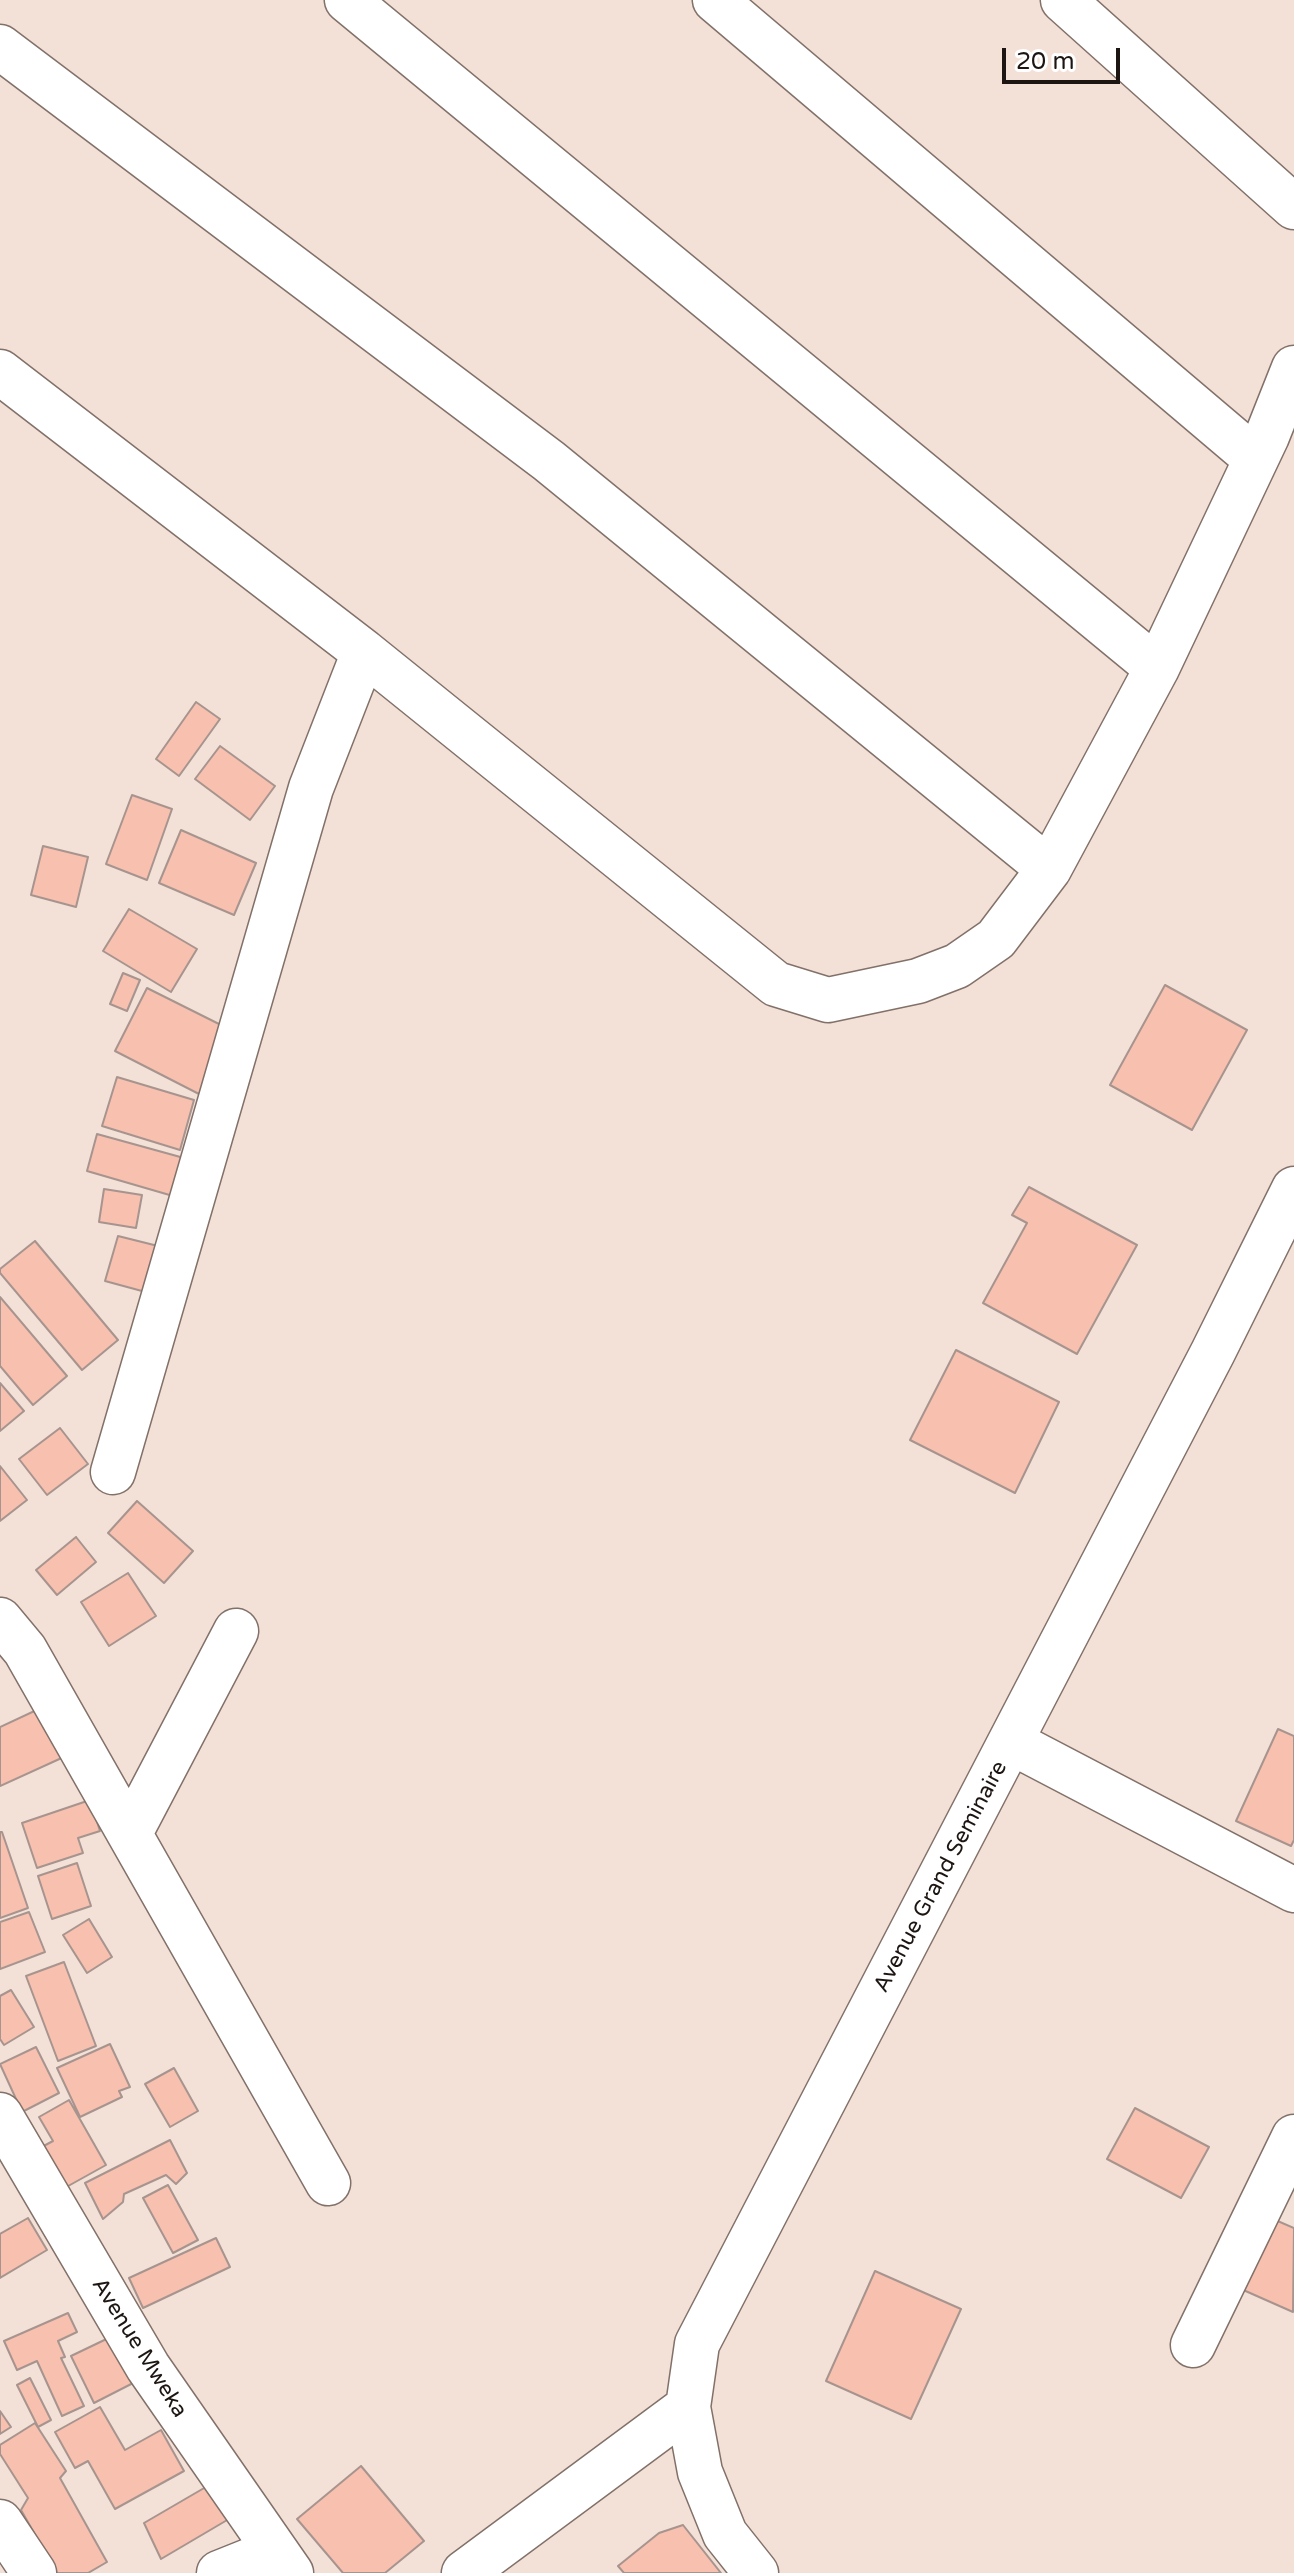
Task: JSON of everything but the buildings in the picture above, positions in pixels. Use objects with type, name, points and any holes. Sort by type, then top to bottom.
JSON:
[{"type":"street","points":[[347,0],[1157,668]]},
{"type":"street","points":[[715,0],[1272,448]]},
{"type":"street","points":[[1063,0],[1294,207]]},
{"type":"street","points":[[0,47],[549,461],[1049,869]]},
{"type":"street","points":[[0,372],[364,652],[776,984],[828,1000],[918,981],[957,966],[996,939],[1049,869],[1272,448],[1294,368]]},
{"type":"street","points":[[113,1472],[311,788],[364,652]]},
{"type":"street","name":"Avenue Grand Seminaire","points":[[756,2573],[725,2534],[700,2472],[688,2407],[697,2344],[1213,1352],[1294,1189]]},
{"type":"street","points":[[0,1620],[25,1650],[328,2183]]},
{"type":"street","points":[[130,1833],[236,1631]]},
{"type":"street","points":[[1011,1742],[1294,1890]]},
{"type":"street","name":"Avenue Mweka","points":[[0,2115],[148,2367],[283,2562]]},
{"type":"street","points":[[1193,2345],[1294,2137]]},
{"type":"street","points":[[464,2573],[688,2407]]},
{"type":"street","points":[[0,2522],[34,2573]]},
{"type":"street","points":[[219,2573],[283,2562]]}]
